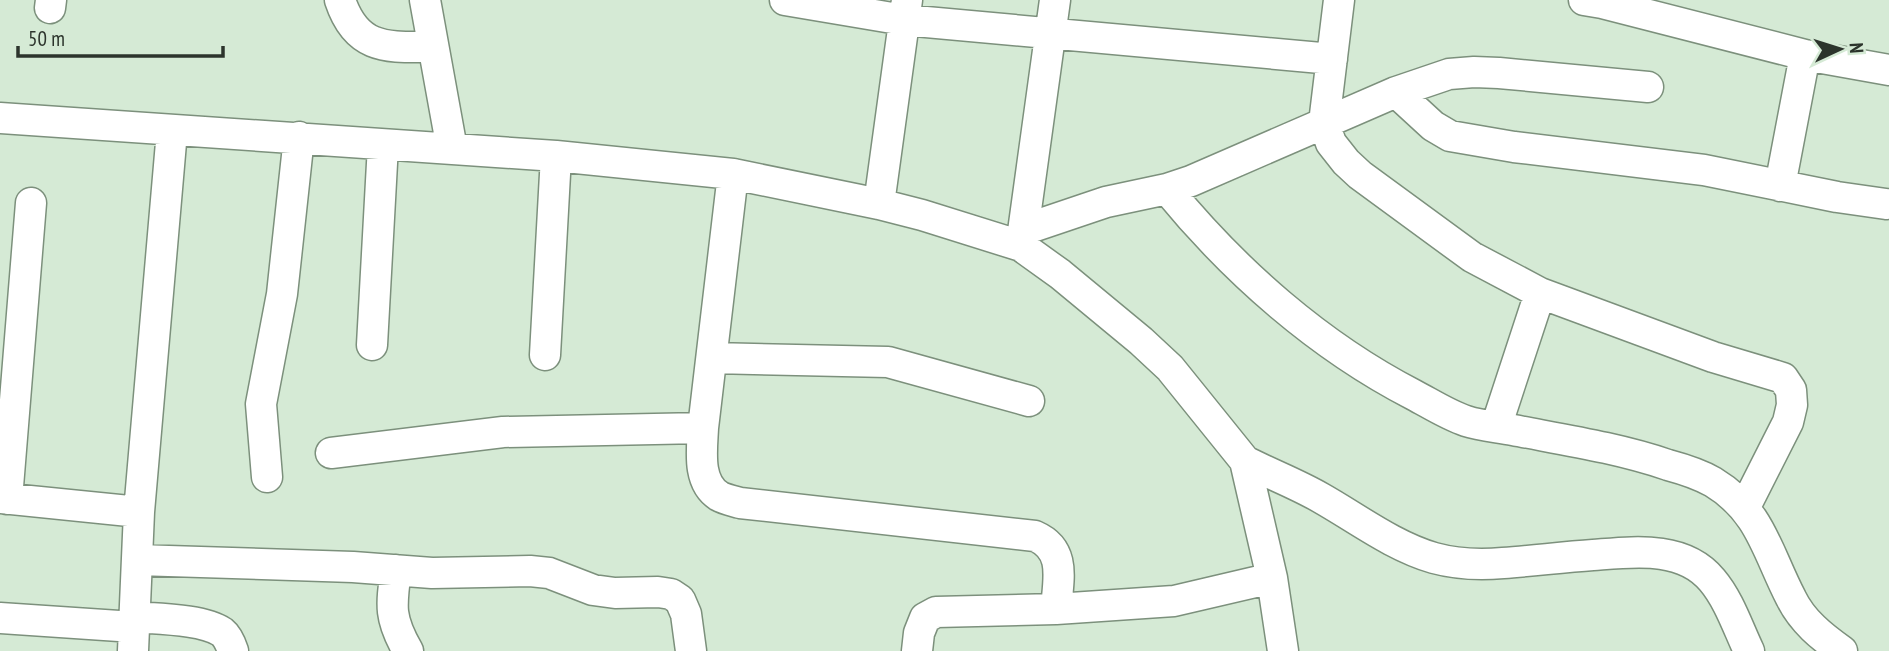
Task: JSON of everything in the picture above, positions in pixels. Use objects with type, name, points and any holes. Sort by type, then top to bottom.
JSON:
[{"type":"street","points":[[340,0],[348,19],[371,42],[390,47],[433,47]]},
{"type":"street","points":[[425,0],[452,149]]},
{"type":"street","points":[[785,0],[905,10],[1051,32],[1332,59]]},
{"type":"street","points":[[1022,238],[1055,0]]},
{"type":"street","points":[[1339,0],[1324,124],[1331,143],[1346,162],[1382,192],[1472,257],[1540,293],[1713,358],[1783,378],[1791,390],[1792,405],[1787,422],[1745,507]]},
{"type":"street","points":[[1584,0],[1805,55],[1889,70]]},
{"type":"street","points":[[879,204],[905,10]]},
{"type":"street","points":[[1780,186],[1805,55]]},
{"type":"street","points":[[1022,238],[1106,202],[1191,181],[1396,92],[1449,74],[1499,72],[1648,87]]},
{"type":"street","points":[[1396,92],[1433,126],[1450,136],[1514,147],[1704,170],[1837,197],[1886,204]]},
{"type":"street","points":[[0,118],[556,156],[733,174],[879,204],[1022,238],[1141,341],[1176,376],[1245,461],[1300,487],[1411,550],[1436,558],[1465,564],[1500,564],[1639,551],[1681,558],[1712,580],[1727,604],[1749,651]]},
{"type":"street","points":[[134,632],[139,512],[172,131]]},
{"type":"street","points":[[267,477],[261,404],[282,294],[299,137]]},
{"type":"street","points":[[372,345],[383,145]]},
{"type":"street","points":[[545,355],[556,156]]},
{"type":"street","points":[[733,174],[703,428],[702,460],[710,488],[720,497],[740,503],[1035,536],[1048,541],[1056,554],[1056,609]]},
{"type":"street","points":[[1167,189],[1198,227],[1237,266],[1328,341],[1387,382],[1467,421],[1621,451],[1710,480],[1730,493],[1745,507],[1758,527],[1801,615],[1814,630],[1842,651]]},
{"type":"street","points":[[31,203],[3,498],[139,512]]},
{"type":"street","points":[[1496,427],[1540,293]]},
{"type":"street","points":[[712,358],[888,362],[1029,401]]},
{"type":"street","points":[[331,453],[503,432],[703,428]]},
{"type":"street","points":[[1245,461],[1272,578],[1283,651]]},
{"type":"street","points":[[137,560],[432,573],[530,570],[549,573],[593,590],[671,594],[680,600],[686,614],[691,651]]},
{"type":"street","points":[[396,570],[393,618],[408,651]]},
{"type":"street","points":[[917,651],[919,632],[925,618],[936,612],[1056,609],[1174,601],[1272,578]]},
{"type":"street","points":[[0,618],[134,632],[189,622],[223,633],[233,651]]}]
